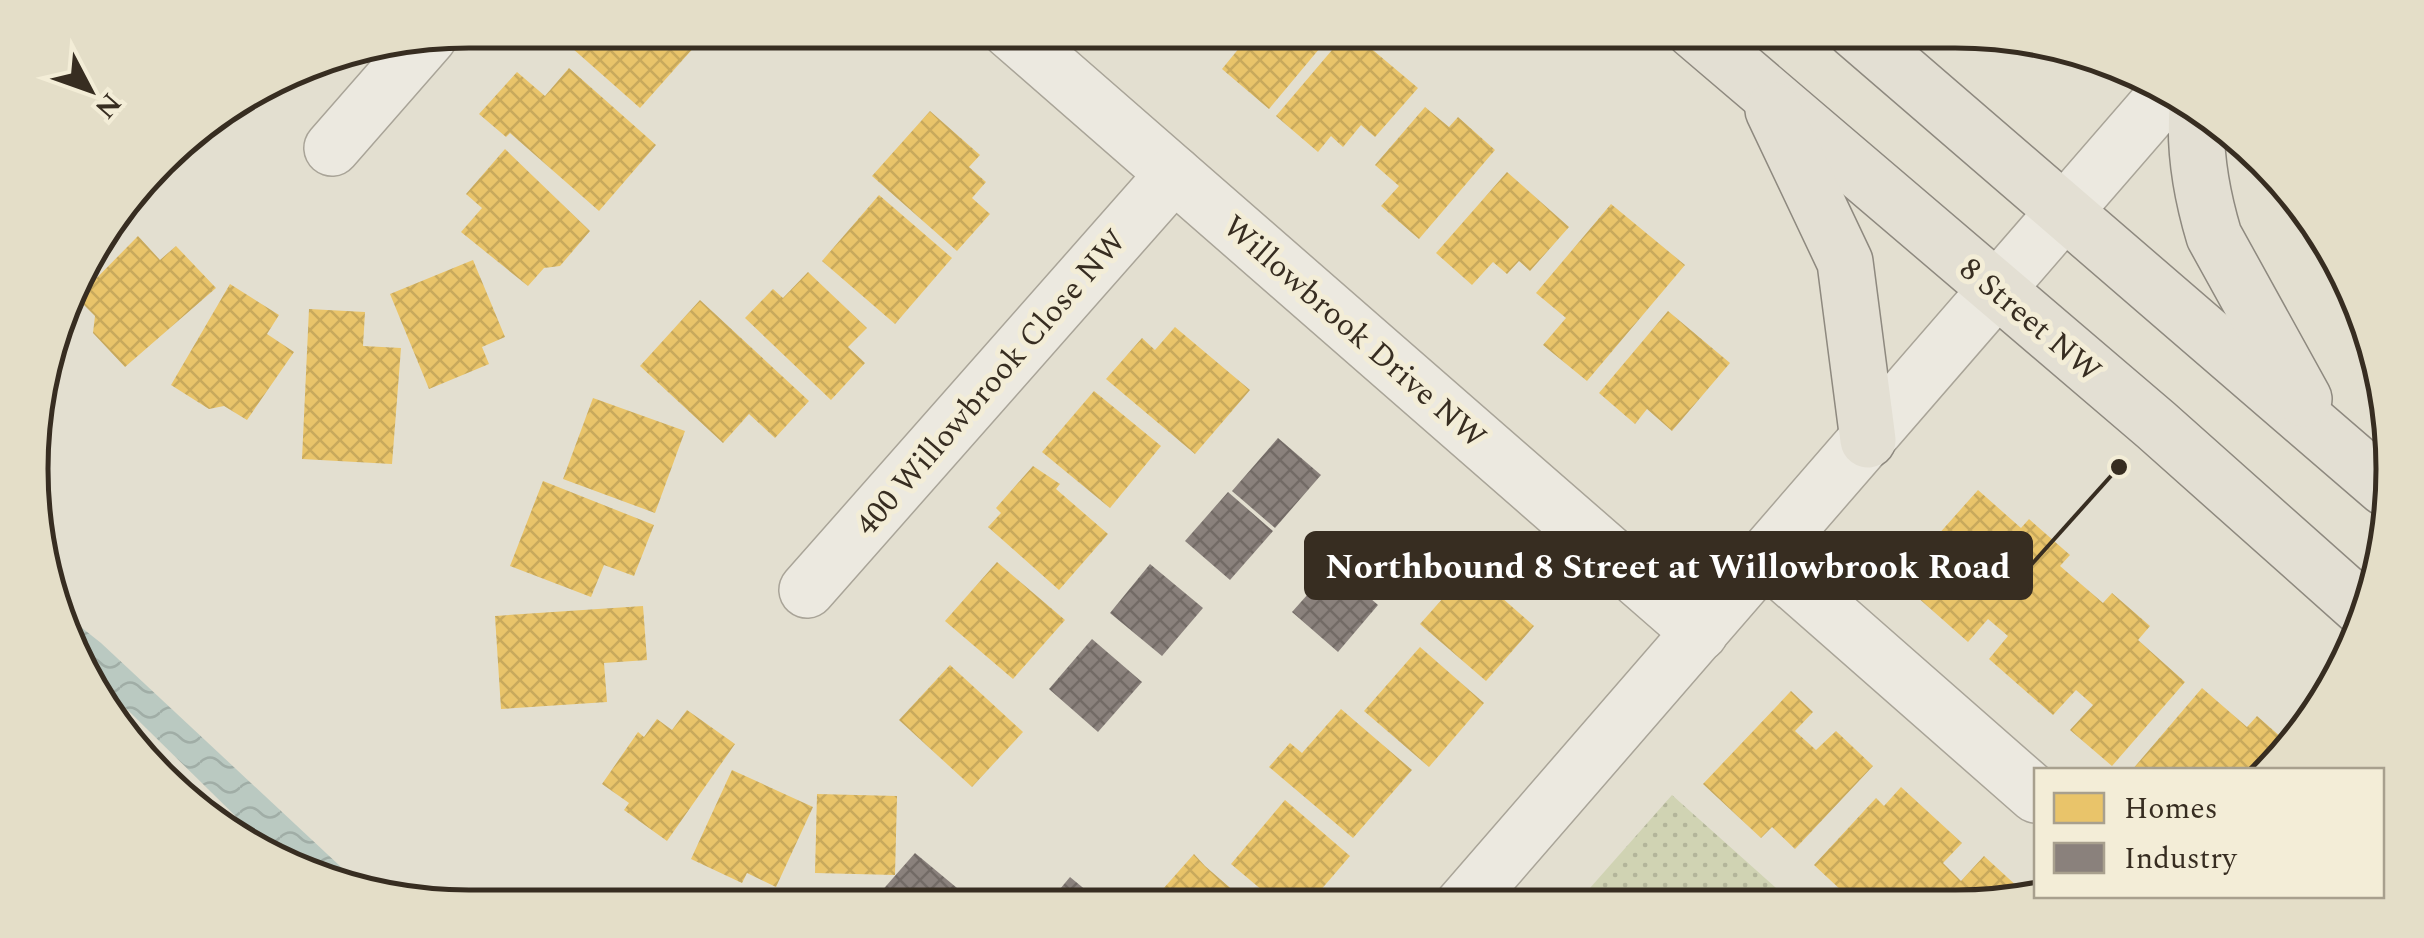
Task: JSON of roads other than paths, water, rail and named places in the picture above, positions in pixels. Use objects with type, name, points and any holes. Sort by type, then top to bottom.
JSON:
[{"type":"main road","name":"8 Street NW","points":[[1713,48],[1997,289],[2355,602]]},
{"type":"main road","points":[[1875,48],[2376,480]]},
{"type":"main road","points":[[1763,90],[1845,262],[1868,440]]},
{"type":"main road","points":[[2198,125],[2203,189],[2214,236],[2246,301],[2328,440]]},
{"type":"street","name":"Willowbrook Drive NW","points":[[1030,48],[1700,633]]},
{"type":"street","points":[[332,148],[416,51]]},
{"type":"street","points":[[1476,890],[2161,101]]},
{"type":"street","name":"400 Willowbrook Close NW","points":[[807,590],[1174,174]]},
{"type":"street","points":[[1766,558],[2034,793]]},
{"type":"water","points":[[78,625],[346,872],[283,847],[245,826],[116,699]]},
{"type":"place","name":"Northbound 8 Street at Willowbrook Road","points":[[2119,467]]}]
